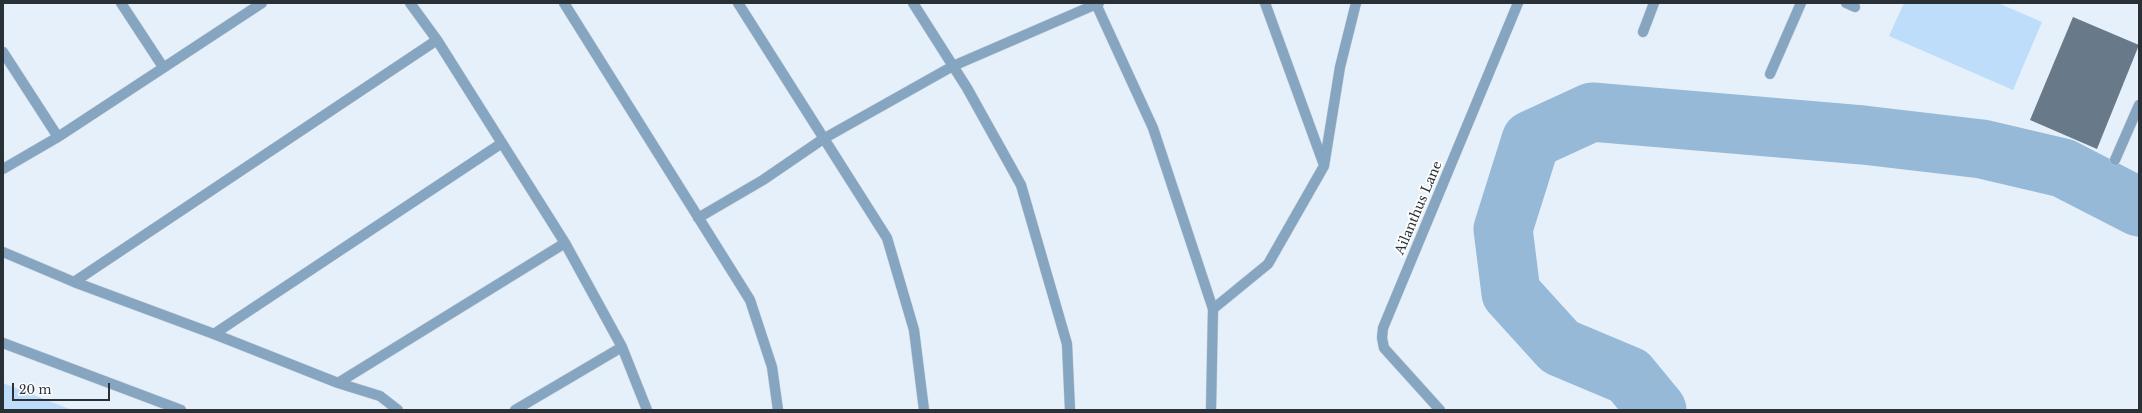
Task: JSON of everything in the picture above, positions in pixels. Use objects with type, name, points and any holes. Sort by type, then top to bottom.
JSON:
[{"type":"street","points":[[121,3],[163,67]]},
{"type":"street","points":[[3,169],[58,137],[262,3]]},
{"type":"street","points":[[410,3],[437,40],[565,243],[622,347],[646,410]]},
{"type":"street","points":[[564,3],[750,300],[772,367],[778,410]]},
{"type":"street","points":[[738,3],[887,238],[914,330],[924,410]]},
{"type":"street","points":[[913,3],[953,66],[1021,185],[1067,344],[1070,410]]},
{"type":"street","points":[[698,218],[763,180],[823,139],[953,66],[1098,3],[1153,128],[1213,309],[1212,410]]},
{"type":"street","points":[[1265,3],[1324,166]]},
{"type":"street","points":[[1213,309],[1268,264],[1324,166],[1340,67],[1356,3]]},
{"type":"street","name":"Ailanthus Lane","points":[[1440,410],[1384,348],[1382,338],[1383,328],[1518,3]]},
{"type":"street","points":[[1643,32],[1654,3]]},
{"type":"street","points":[[1770,74],[1801,3]]},
{"type":"street","points":[[74,282],[437,40]]},
{"type":"street","points":[[3,52],[58,137]]},
{"type":"street","points":[[2115,160],[2139,105]]},
{"type":"street","points":[[214,334],[502,143]]},
{"type":"street","points":[[338,383],[565,243]]},
{"type":"street","points":[[3,252],[74,282],[214,334],[338,383],[380,396],[398,410]]},
{"type":"street","points":[[3,343],[181,410]]},
{"type":"street","points":[[515,410],[622,347]]},
{"type":"shaded area","points":[[1904,3],[1998,3],[2042,22],[2013,90],[1889,36]]},
{"type":"shaded area","points":[[3,383],[72,410],[3,410]]},
{"type":"building","points":[[2073,17],[2139,45],[2097,149],[2030,120]]},
{"type":"waterway","points":[[1657,410],[1629,376],[1560,347],[1511,293],[1503,229],[1531,140],[1592,112],[1863,135],[1982,149],[2063,168],[2139,207]]}]
